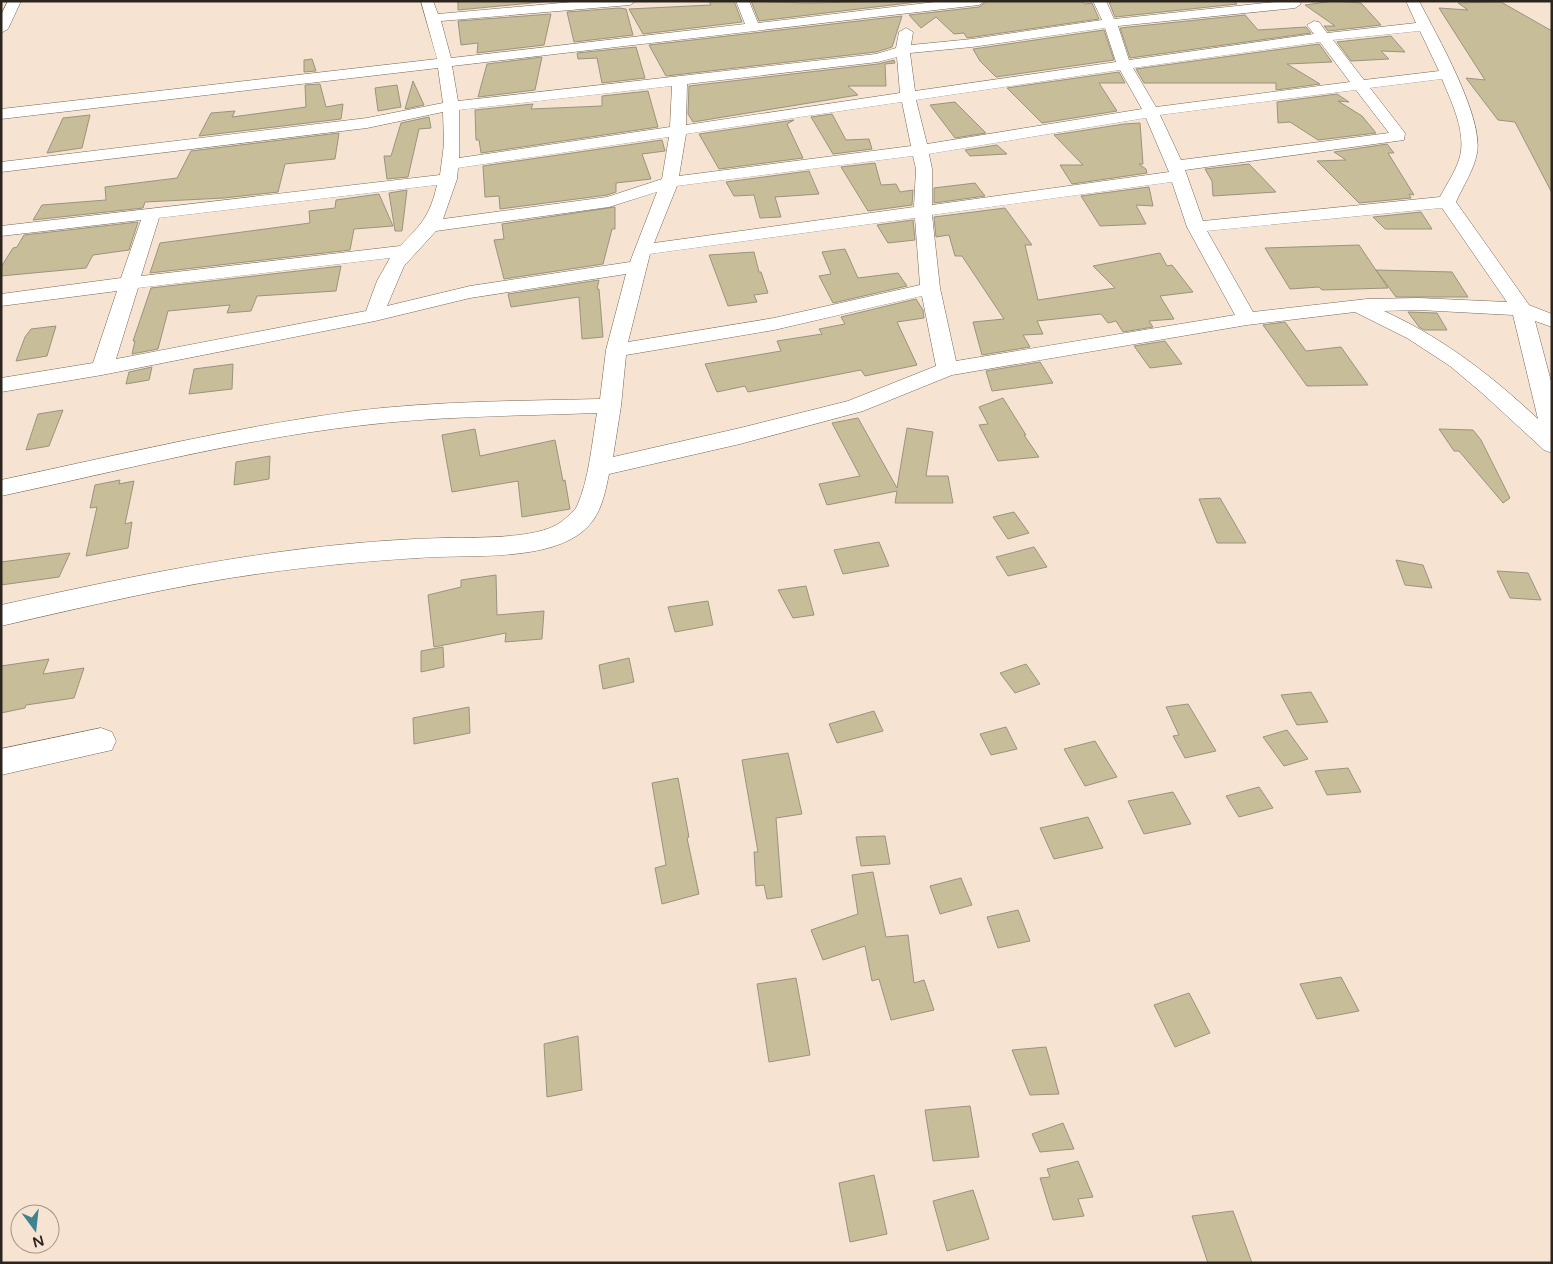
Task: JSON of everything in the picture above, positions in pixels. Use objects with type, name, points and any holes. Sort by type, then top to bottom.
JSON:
[{"type":"street","points":[[1,29],[15,1]]},
{"type":"street","points":[[375,315],[382,288],[406,251],[430,226],[439,211],[450,171],[451,106],[434,18],[427,1]]},
{"type":"street","points":[[434,18],[630,1]]},
{"type":"street","points":[[742,1],[753,26]]},
{"type":"street","points":[[1,114],[444,64],[735,29],[910,5],[979,1]]},
{"type":"street","points":[[1099,1],[1110,23],[1124,65],[1151,112],[1176,171],[1196,227],[1247,319]]},
{"type":"street","points":[[1412,1],[1448,74],[1470,137],[1468,152],[1447,202]]},
{"type":"street","points":[[1,167],[367,123],[451,106],[680,80],[729,68],[878,58],[903,50],[972,43],[1110,23],[1295,2],[1362,84],[1397,132],[1398,137],[923,211],[640,258],[470,292],[375,315],[102,368],[1,385]]},
{"type":"street","points":[[910,5],[903,50],[908,97],[924,169],[923,211],[930,288],[947,369]]},
{"type":"street","points":[[1,231],[152,213],[450,171],[678,132],[908,97],[1324,36],[1425,26]]},
{"type":"street","points":[[732,45],[735,29]]},
{"type":"street","points":[[430,226],[609,202],[670,182],[921,150],[1151,112],[1448,74]]},
{"type":"street","points":[[1,616],[133,586],[264,563],[420,548],[499,546],[546,539],[569,529],[588,511],[599,468],[610,406],[616,350],[640,258],[670,182],[678,132],[680,80]]},
{"type":"street","points":[[1196,227],[1447,202]]},
{"type":"street","points":[[1447,202],[1552,351]]},
{"type":"street","points":[[102,368],[152,213]]},
{"type":"street","points":[[1,300],[131,282],[406,251]]},
{"type":"street","points":[[616,350],[744,331],[859,308],[930,288]]},
{"type":"street","points":[[1232,292],[1254,304],[1292,314]]},
{"type":"street","points":[[599,468],[740,436],[855,406],[947,369],[1247,319],[1367,305],[1419,304],[1522,309],[1552,321]]},
{"type":"street","points":[[1360,307],[1422,338],[1455,360],[1490,387],[1552,445]]},
{"type":"street","points":[[1522,309],[1552,428]]},
{"type":"street","points":[[1,488],[278,431],[335,422],[407,413],[610,406]]},
{"type":"street","points":[[1,762],[101,741]]},
{"type":"building","points":[[458,1],[553,1],[458,10]]},
{"type":"building","points":[[709,1],[734,1],[742,22],[643,34],[629,9],[711,5]]},
{"type":"building","points":[[751,1],[806,3],[925,1],[759,21]]},
{"type":"building","points":[[987,1],[1082,1],[1085,4],[1092,3],[1099,19],[967,38],[964,33],[954,34],[936,17],[921,28],[909,15],[979,7]]},
{"type":"building","points":[[1234,1],[1237,4],[1115,17],[1109,2]]},
{"type":"building","points":[[1333,1],[1361,3],[1381,25],[1328,31],[1324,26],[1335,26],[1305,5]]},
{"type":"building","points":[[1501,2],[1552,31],[1552,193],[1515,122],[1498,120],[1466,78],[1485,80],[1439,8],[1468,10],[1458,3]]},
{"type":"building","points":[[626,9],[633,35],[574,42],[567,12]]},
{"type":"building","points":[[551,14],[544,45],[477,53],[478,43],[461,45],[458,21]]},
{"type":"building","points":[[1245,15],[1258,30],[1306,27],[1311,33],[1130,58],[1120,28]]},
{"type":"building","points":[[902,16],[892,47],[876,52],[666,76],[649,45]]},
{"type":"building","points":[[1104,30],[1114,60],[996,77],[980,61],[973,49]]},
{"type":"building","points":[[1391,36],[1405,52],[1381,51],[1389,59],[1351,61],[1337,42]]},
{"type":"building","points":[[1319,44],[1332,62],[1287,64],[1320,84],[1276,90],[1276,83],[1144,83],[1136,69]]},
{"type":"building","points":[[636,47],[645,78],[602,83],[597,58],[578,59],[577,53]]},
{"type":"building","points":[[542,57],[535,90],[478,97],[487,64]]},
{"type":"building","points":[[312,59],[316,71],[304,72],[304,60]]},
{"type":"building","points":[[894,60],[895,63],[885,64],[886,86],[848,86],[858,95],[693,122],[688,114],[689,86],[878,64]]},
{"type":"building","points":[[1119,72],[1125,83],[1099,83],[1117,111],[1042,123],[1007,88]]},
{"type":"building","points":[[413,81],[424,105],[405,109]]},
{"type":"building","points":[[320,84],[326,107],[343,104],[341,119],[199,136],[211,113],[235,111],[232,117],[306,107],[305,85]]},
{"type":"building","points":[[397,85],[401,107],[378,111],[375,88]]},
{"type":"building","points":[[648,91],[658,127],[481,153],[479,140],[476,140],[475,110],[533,104],[531,109],[602,106],[602,96]]},
{"type":"building","points":[[1337,94],[1349,102],[1338,101],[1362,116],[1376,133],[1318,140],[1290,122],[1278,123],[1277,102]]},
{"type":"building","points":[[955,102],[986,133],[955,138],[930,105]]},
{"type":"building","points":[[832,114],[846,140],[869,139],[872,149],[833,154],[811,117]]},
{"type":"building","points":[[90,115],[82,148],[47,153],[63,118]]},
{"type":"building","points":[[429,117],[431,128],[419,129],[408,177],[387,179],[384,156],[391,156],[401,123]]},
{"type":"building","points":[[794,120],[787,124],[803,158],[719,169],[699,134]]},
{"type":"building","points":[[1140,123],[1143,164],[1139,164],[1146,169],[1147,173],[1072,184],[1060,165],[1083,165],[1054,135]]},
{"type":"building","points":[[339,133],[335,159],[285,164],[278,192],[224,198],[145,202],[143,208],[33,220],[42,205],[106,200],[105,187],[177,178],[191,151]]},
{"type":"building","points":[[662,140],[665,151],[642,154],[651,179],[616,183],[616,192],[607,195],[500,209],[499,196],[485,197],[483,166]]},
{"type":"building","points":[[1387,144],[1394,153],[1388,153],[1414,195],[1409,194],[1411,198],[1359,203],[1317,161],[1346,160],[1334,152]]},
{"type":"building","points":[[997,145],[1007,154],[970,156],[965,150]]},
{"type":"building","points":[[875,163],[881,185],[896,184],[900,192],[913,190],[912,205],[868,211],[841,167]]},
{"type":"building","points":[[1249,164],[1276,192],[1213,196],[1212,181],[1205,169]]},
{"type":"building","points":[[809,171],[819,194],[775,197],[781,217],[760,218],[754,195],[734,196],[726,182]]},
{"type":"building","points":[[975,183],[985,196],[934,203],[934,188]]},
{"type":"building","points":[[1149,187],[1153,206],[1136,205],[1146,224],[1100,226],[1081,196]]},
{"type":"building","points":[[407,190],[402,231],[395,231],[389,193]]},
{"type":"building","points":[[379,194],[393,226],[354,229],[350,250],[150,273],[160,243],[310,223],[309,211],[335,208],[336,200]]},
{"type":"building","points":[[615,207],[615,229],[612,229],[603,264],[504,279],[494,240],[504,239],[502,224]]},
{"type":"building","points":[[1005,208],[1032,245],[1025,245],[1038,300],[1115,288],[1093,266],[1160,253],[1167,266],[1172,265],[1193,292],[1160,296],[1174,319],[1149,321],[1153,327],[1123,332],[1116,321],[1108,323],[1101,314],[1037,321],[1043,334],[1023,335],[1030,347],[982,355],[973,322],[1004,319],[962,256],[955,256],[949,235],[936,237],[934,217]]},
{"type":"building","points":[[1421,212],[1432,229],[1385,229],[1373,217]]},
{"type":"building","points":[[913,220],[915,240],[888,243],[877,225]]},
{"type":"building","points":[[138,222],[129,250],[93,255],[86,268],[1,276],[1,267],[24,235]]},
{"type":"building","points":[[1359,245],[1388,288],[1322,290],[1319,287],[1290,289],[1265,248]]},
{"type":"building","points":[[845,249],[858,278],[898,273],[907,286],[833,303],[819,276],[831,274],[822,252]]},
{"type":"building","points":[[754,252],[759,272],[761,272],[768,293],[754,295],[757,302],[728,306],[709,255]]},
{"type":"building","points":[[341,266],[336,291],[257,296],[251,311],[227,313],[230,305],[168,311],[158,349],[132,354],[135,341],[133,341],[151,288]]},
{"type":"building","points":[[1376,270],[1452,272],[1468,297],[1396,297]]},
{"type":"building","points":[[599,280],[597,289],[599,289],[603,337],[582,339],[579,297],[511,307],[508,294]]},
{"type":"building","points":[[916,299],[923,310],[924,318],[897,322],[917,365],[865,376],[861,370],[748,392],[745,386],[717,392],[705,364],[781,351],[777,341],[822,334],[819,329],[845,324],[841,317]]},
{"type":"building","points":[[1408,312],[1437,313],[1447,330],[1424,330],[1419,327]]},
{"type":"building","points":[[1285,322],[1306,351],[1341,347],[1368,385],[1307,386],[1263,325]]},
{"type":"building","points":[[56,326],[47,356],[16,361],[25,337],[31,329]]},
{"type":"building","points":[[1165,341],[1182,364],[1150,368],[1134,346]]},
{"type":"building","points":[[1040,362],[1053,383],[992,391],[986,371]]},
{"type":"building","points":[[233,364],[232,389],[189,394],[194,369]]},
{"type":"building","points":[[152,367],[149,380],[126,384],[129,372]]},
{"type":"building","points":[[1003,398],[1039,457],[998,461],[979,425],[988,424],[979,407]]},
{"type":"building","points":[[63,410],[49,446],[26,450],[38,414]]},
{"type":"building","points":[[858,418],[897,488],[907,428],[933,432],[926,476],[948,476],[953,503],[895,503],[897,491],[827,505],[819,484],[860,476],[832,423]]},
{"type":"building","points":[[475,429],[480,456],[555,440],[570,509],[522,517],[518,481],[452,492],[442,435]]},
{"type":"building","points":[[1439,429],[1473,430],[1481,440],[1510,498],[1503,503],[1459,451],[1454,451]]},
{"type":"building","points":[[270,456],[269,479],[234,485],[236,462]]},
{"type":"building","points":[[120,480],[119,484],[134,481],[125,524],[132,522],[128,548],[86,556],[97,507],[90,508],[95,485]]},
{"type":"building","points":[[1220,498],[1246,543],[1217,543],[1199,499]]},
{"type":"building","points":[[1014,512],[1029,533],[1008,539],[993,517]]},
{"type":"building","points":[[879,542],[889,566],[843,574],[834,550]]},
{"type":"building","points":[[1034,547],[1047,567],[1008,576],[996,557]]},
{"type":"building","points":[[70,553],[59,577],[1,585],[1,562]]},
{"type":"building","points":[[1396,560],[1423,565],[1432,588],[1405,585]]},
{"type":"building","points":[[1497,571],[1528,573],[1541,600],[1510,598]]},
{"type":"building","points":[[496,575],[497,615],[544,611],[542,639],[505,642],[506,633],[434,647],[428,595],[461,587],[461,580]]},
{"type":"building","points":[[806,586],[814,615],[793,618],[778,590]]},
{"type":"building","points":[[708,601],[713,625],[675,632],[668,607]]},
{"type":"building","points":[[443,647],[444,667],[421,672],[421,651]]},
{"type":"building","points":[[629,658],[634,682],[603,689],[599,665]]},
{"type":"building","points":[[49,659],[43,674],[84,668],[74,698],[26,705],[25,708],[1,713],[1,666]]},
{"type":"building","points":[[1026,664],[1040,684],[1015,693],[1000,673]]},
{"type":"building","points":[[1311,692],[1328,722],[1297,725],[1281,695]]},
{"type":"building","points":[[1188,704],[1216,751],[1185,758],[1173,736],[1179,735],[1166,707]]},
{"type":"building","points":[[469,707],[470,733],[414,744],[413,718]]},
{"type":"building","points":[[874,711],[883,731],[837,743],[829,724]]},
{"type":"building","points":[[1006,727],[1017,749],[991,755],[980,734]]},
{"type":"building","points":[[1287,730],[1308,759],[1284,766],[1263,737]]},
{"type":"building","points":[[1095,741],[1117,777],[1085,786],[1064,749]]},
{"type":"building","points":[[788,753],[802,814],[776,818],[782,897],[767,899],[764,885],[756,886],[754,852],[758,852],[742,760]]},
{"type":"building","points":[[1348,768],[1361,792],[1327,795],[1315,771]]},
{"type":"building","points":[[678,778],[689,837],[687,838],[699,894],[662,904],[655,868],[666,865],[652,783]]},
{"type":"building","points":[[1259,787],[1273,808],[1239,817],[1226,796]]},
{"type":"building","points":[[1173,792],[1191,824],[1144,834],[1128,801]]},
{"type":"building","points":[[1088,817],[1103,848],[1054,859],[1040,828]]},
{"type":"building","points":[[885,836],[890,864],[861,866],[856,837]]},
{"type":"building","points":[[873,872],[886,937],[908,935],[914,983],[924,980],[934,1010],[891,1020],[879,979],[872,981],[865,946],[823,960],[811,930],[858,914],[852,875]]},
{"type":"building","points":[[961,878],[972,905],[940,914],[930,886]]},
{"type":"building","points":[[1018,910],[1030,941],[998,948],[987,917]]},
{"type":"building","points":[[1341,977],[1359,1011],[1317,1019],[1300,984]]},
{"type":"building","points":[[796,978],[810,1055],[769,1062],[757,984]]},
{"type":"building","points":[[1189,993],[1210,1033],[1175,1047],[1154,1005]]},
{"type":"building","points":[[578,1036],[582,1090],[547,1097],[544,1044]]},
{"type":"building","points":[[1046,1047],[1059,1094],[1030,1095],[1012,1050]]},
{"type":"building","points":[[970,1106],[979,1157],[933,1161],[925,1110]]},
{"type":"building","points":[[1063,1123],[1074,1149],[1040,1152],[1032,1134]]},
{"type":"building","points":[[1078,1161],[1093,1197],[1078,1199],[1084,1216],[1053,1220],[1040,1178],[1050,1177],[1047,1169]]},
{"type":"building","points":[[874,1175],[887,1234],[850,1242],[839,1183]]},
{"type":"building","points":[[973,1190],[989,1239],[947,1251],[933,1201]]},
{"type":"building","points":[[1233,1211],[1252,1263],[1208,1263],[1192,1216]]}]
